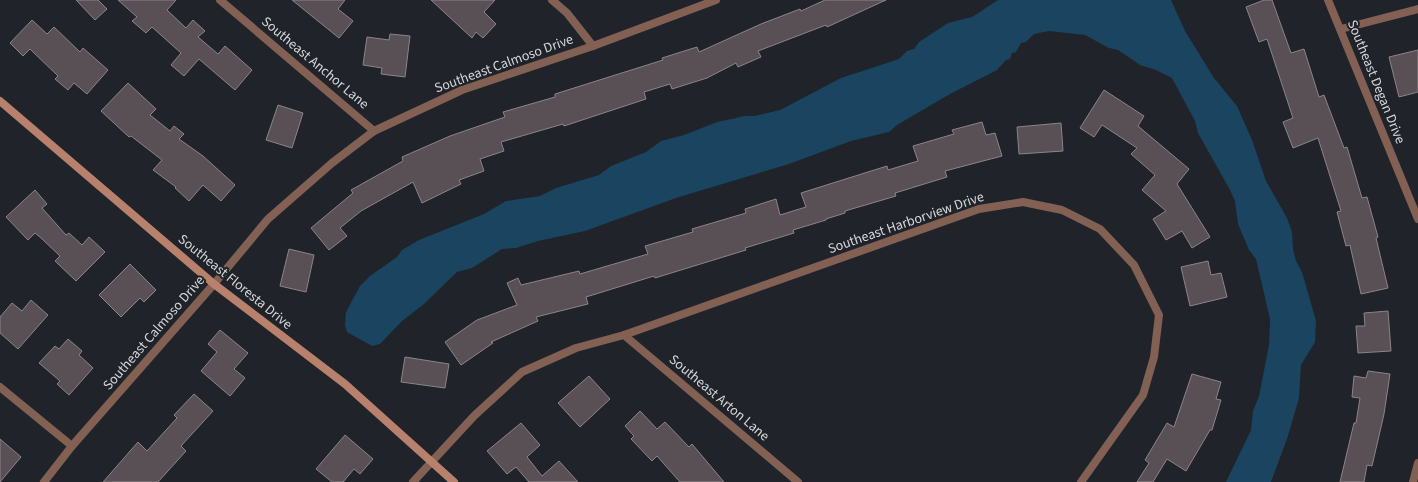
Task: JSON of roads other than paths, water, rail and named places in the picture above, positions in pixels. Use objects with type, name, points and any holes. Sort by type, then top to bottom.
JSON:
[{"type":"street","name":"Southeast Anchor Lane","points":[[220,0],[374,131]]},
{"type":"street","points":[[552,0],[567,13],[592,46]]},
{"type":"street","name":"Southeast Calmoso Drive","points":[[44,482],[72,446],[214,284],[268,219],[332,163],[374,131],[462,90],[592,46],[716,0]]},
{"type":"street","name":"Southeast Degan Drive","points":[[1328,0],[1418,218]]},
{"type":"street","points":[[1341,29],[1418,9]]},
{"type":"street","name":"Southeast Floresta Drive","points":[[0,101],[214,284],[345,384],[454,482]]},
{"type":"street","name":"Southeast Harborview Drive","points":[[413,482],[430,461],[474,416],[522,372],[576,348],[624,335],[980,209],[1023,202],[1062,210],[1100,229],[1134,265],[1159,315],[1154,357],[1143,395],[1081,482]]},
{"type":"street","name":"Southeast Arton Lane","points":[[624,335],[798,482]]},
{"type":"street","points":[[0,387],[72,446]]},
{"type":"street","points":[[1413,482],[1418,463]]},
{"type":"water","points":[[998,0],[1171,0],[1185,31],[1214,78],[1237,106],[1252,140],[1266,181],[1287,218],[1292,232],[1293,249],[1296,261],[1302,272],[1316,321],[1315,342],[1301,365],[1299,398],[1287,439],[1271,482],[1226,482],[1251,430],[1253,411],[1259,396],[1269,345],[1270,319],[1256,259],[1249,250],[1238,224],[1235,201],[1198,133],[1195,121],[1172,78],[1156,70],[1140,65],[1118,50],[1109,48],[1085,35],[1049,31],[1034,34],[1026,42],[1021,43],[1016,52],[1012,53],[1010,59],[1006,60],[997,70],[950,94],[897,125],[889,132],[851,141],[789,164],[676,198],[585,231],[538,241],[516,248],[502,249],[472,268],[457,272],[424,304],[402,321],[380,344],[372,346],[347,332],[345,325],[346,312],[360,286],[370,276],[397,257],[402,250],[419,240],[484,214],[506,201],[540,196],[556,188],[599,175],[611,166],[646,152],[661,141],[684,135],[717,122],[745,116],[755,116],[780,110],[841,78],[899,59],[907,51],[914,49],[919,42],[948,23],[972,17]]}]
